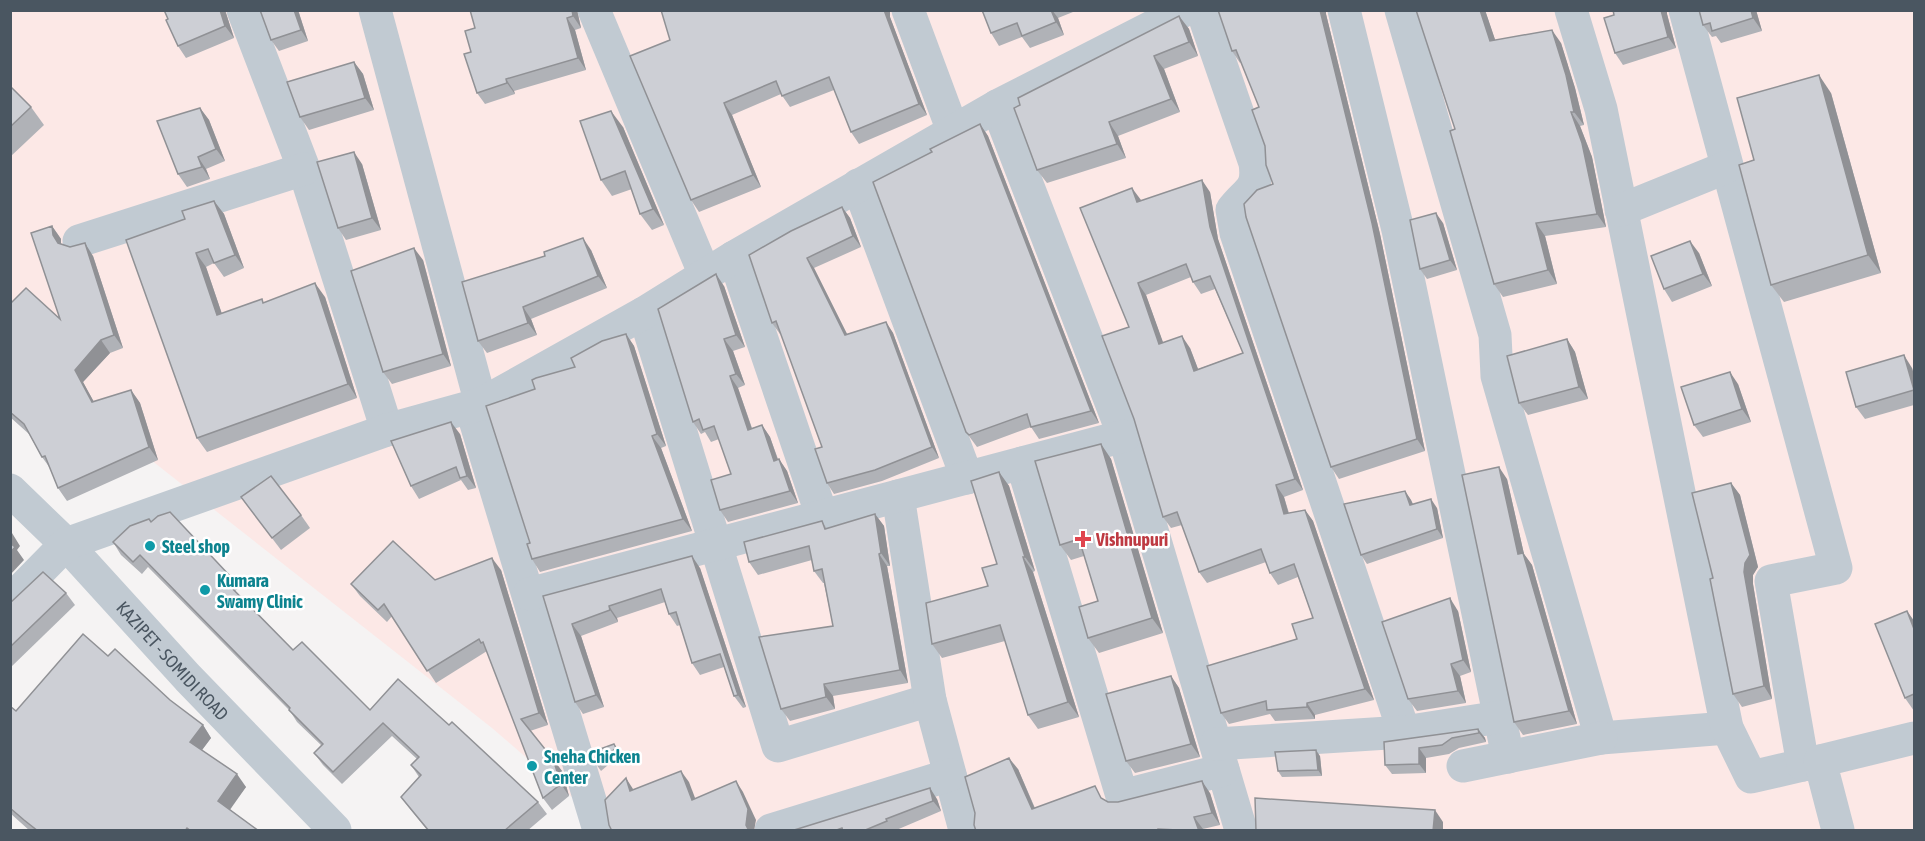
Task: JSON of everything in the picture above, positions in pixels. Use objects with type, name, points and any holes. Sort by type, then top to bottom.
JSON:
[{"type":"street","points":[[243,10],[304,169],[387,430]]},
{"type":"street","points":[[375,10],[476,405],[599,831]]},
{"type":"street","points":[[594,10],[705,275]]},
{"type":"street","points":[[908,10],[953,131]]},
{"type":"street","points":[[10,602],[66,544],[387,430],[476,405],[644,313],[858,184],[997,106],[1185,10]]},
{"type":"street","points":[[1202,10],[1255,163],[1257,178],[1253,189],[1232,210],[1236,233],[1404,732]]},
{"type":"street","points":[[1344,10],[1398,230],[1508,757]]},
{"type":"street","points":[[1401,10],[1495,335],[1497,376],[1601,738]]},
{"type":"street","points":[[1571,10],[1601,110],[1727,729],[1751,777],[1914,738]]},
{"type":"street","points":[[1685,10],[1836,568],[1771,581],[1811,763],[1838,831]]},
{"type":"street","points":[[997,106],[1124,436],[1241,831]]},
{"type":"street","points":[[1621,210],[1727,167]]},
{"type":"street","points":[[79,241],[304,169]]},
{"type":"street","points":[[858,184],[967,478]]},
{"type":"street","points":[[734,257],[822,516]]},
{"type":"street","points":[[644,313],[778,746],[930,700]]},
{"type":"street","points":[[529,594],[1124,436]]},
{"type":"street","points":[[1022,463],[1122,796],[1220,757],[1500,717]]},
{"type":"street","name":"KAZIPET - SOMIDI ROAD","points":[[10,490],[66,544],[188,678],[335,831]]},
{"type":"street","points":[[898,496],[930,700],[965,831]]},
{"type":"street","points":[[1462,766],[1601,738],[1727,729]]},
{"type":"street","points":[[771,830],[950,775]]},
{"type":"shaded area","name":"Vishnupuri","points":[[10,11],[1914,11],[1914,830],[610,830],[492,728],[11,350]]},
{"type":"building","points":[[164,10],[220,10],[225,26],[178,46]]},
{"type":"building","points":[[260,10],[294,10],[301,30],[271,40]]},
{"type":"building","points":[[470,10],[572,10],[573,16],[567,18],[578,58],[506,79],[507,83],[477,93],[464,54],[471,52],[465,31],[475,28]]},
{"type":"building","points":[[661,10],[884,10],[919,104],[851,132],[829,77],[782,96],[776,81],[724,103],[753,175],[691,200],[630,56],[670,40]]},
{"type":"building","points":[[982,10],[1051,10],[1056,22],[1022,36],[1017,23],[991,33]]},
{"type":"building","points":[[1218,10],[1320,10],[1372,223],[1417,439],[1331,467],[1246,217],[1244,204],[1257,190],[1273,184],[1266,165],[1265,146],[1252,110],[1259,107],[1236,50],[1232,51]]},
{"type":"building","points":[[1416,10],[1480,10],[1490,41],[1552,30],[1566,75],[1574,112],[1571,112],[1582,143],[1597,214],[1536,223],[1548,270],[1494,284],[1450,131],[1455,129]]},
{"type":"building","points":[[1613,10],[1661,10],[1668,37],[1615,53],[1604,18],[1614,15]]},
{"type":"building","points":[[1699,10],[1751,10],[1753,18],[1712,31],[1710,23],[1703,25]]},
{"type":"building","points":[[1179,16],[1189,42],[1154,56],[1171,99],[1109,122],[1117,144],[1037,170],[1014,108],[1020,105],[1018,98]]},
{"type":"building","points":[[354,62],[365,98],[300,117],[287,82]]},
{"type":"building","points":[[1819,75],[1868,255],[1771,285],[1739,165],[1754,160],[1737,98]]},
{"type":"building","points":[[10,86],[31,107],[10,127]]},
{"type":"building","points":[[200,108],[216,149],[198,157],[202,167],[178,174],[157,121]]},
{"type":"building","points":[[611,111],[653,209],[640,214],[625,171],[601,180],[580,121]]},
{"type":"building","points":[[980,124],[1091,411],[1031,427],[1027,414],[969,435],[873,182],[932,152],[930,149]]},
{"type":"building","points":[[354,152],[372,218],[338,228],[317,162]]},
{"type":"building","points":[[1202,180],[1210,227],[1295,479],[1276,485],[1284,514],[1305,510],[1365,689],[1307,703],[1307,707],[1267,710],[1266,701],[1221,713],[1207,666],[1297,639],[1292,624],[1313,618],[1294,564],[1270,573],[1261,549],[1199,572],[1177,512],[1163,517],[1134,419],[1102,336],[1129,327],[1080,208],[1132,188],[1137,202]],"holes":[[[1186,264],[1193,282],[1210,276],[1243,353],[1194,371],[1182,336],[1159,344],[1138,283]]]},
{"type":"building","points":[[214,201],[235,255],[214,263],[208,249],[196,253],[217,315],[262,299],[263,303],[315,283],[348,384],[197,438],[126,240],[185,219],[182,211]]},
{"type":"building","points":[[842,207],[853,236],[807,258],[845,335],[886,322],[932,447],[875,470],[827,483],[815,449],[822,447],[776,321],[772,323],[749,255],[791,231]]},
{"type":"building","points":[[1436,213],[1450,260],[1420,269],[1410,220]]},
{"type":"building","points":[[52,226],[53,235],[58,243],[70,247],[85,243],[114,335],[101,340],[75,370],[92,402],[131,390],[149,447],[58,488],[45,456],[42,457],[24,424],[10,412],[10,304],[26,288],[60,319],[31,233]]},
{"type":"building","points":[[583,238],[598,276],[523,307],[528,323],[478,341],[462,282],[545,256],[544,252]]},
{"type":"building","points":[[1690,241],[1703,274],[1664,289],[1651,256]]},
{"type":"building","points":[[414,248],[443,354],[383,372],[351,271]]},
{"type":"building","points":[[716,274],[736,335],[724,339],[736,374],[730,376],[748,430],[762,425],[774,461],[779,459],[790,491],[720,510],[711,480],[731,474],[714,426],[703,430],[699,419],[693,422],[658,309]]},
{"type":"building","points":[[626,334],[657,434],[652,436],[683,519],[532,559],[527,544],[530,543],[486,406],[535,389],[532,380],[575,367],[571,358],[602,341]]},
{"type":"building","points":[[1567,339],[1579,387],[1519,403],[1507,356]]},
{"type":"building","points":[[1904,355],[1914,390],[1856,407],[1846,372]]},
{"type":"building","points":[[1730,372],[1742,409],[1694,425],[1681,387]]},
{"type":"building","points":[[451,422],[467,476],[460,478],[456,467],[411,486],[391,441]]},
{"type":"building","points":[[1101,444],[1152,618],[1088,638],[1079,607],[1098,601],[1079,539],[1060,545],[1035,461]]},
{"type":"building","points":[[1499,467],[1518,554],[1523,553],[1569,711],[1514,722],[1462,475]]},
{"type":"building","points":[[999,472],[1068,702],[1028,715],[1000,625],[932,644],[926,603],[988,586],[982,568],[997,564],[971,481]]},
{"type":"building","points":[[271,476],[301,515],[272,538],[241,497]]},
{"type":"building","points":[[1731,483],[1750,555],[1745,563],[1744,572],[1764,686],[1733,694],[1710,579],[1713,578],[1692,493]]},
{"type":"building","points":[[1405,491],[1410,505],[1431,499],[1437,529],[1361,555],[1344,504]]},
{"type":"building","points":[[170,512],[230,576],[225,581],[293,650],[302,642],[370,710],[398,679],[449,725],[452,722],[538,802],[504,831],[429,831],[401,797],[421,775],[411,765],[419,757],[383,723],[333,772],[314,753],[323,744],[289,710],[290,708],[140,555],[133,562],[113,542],[130,526],[149,519],[151,522],[158,516]]},
{"type":"building","points":[[875,514],[881,553],[879,554],[900,670],[824,684],[826,697],[781,709],[759,637],[833,626],[822,569],[814,571],[809,546],[749,562],[744,542],[822,521],[825,529]]},
{"type":"building","points":[[393,541],[435,580],[492,558],[539,713],[521,719],[553,759],[561,784],[543,798],[483,642],[481,643],[479,639],[427,671],[384,604],[378,610],[351,584]]},
{"type":"building","points":[[10,543],[15,547],[10,553]]},
{"type":"building","points":[[692,556],[738,695],[734,696],[720,654],[692,663],[676,612],[669,614],[661,589],[609,606],[610,610],[572,624],[596,695],[575,702],[543,596]]},
{"type":"building","points":[[43,572],[66,593],[10,647],[10,603]]},
{"type":"building","points":[[1450,598],[1463,660],[1451,664],[1458,691],[1408,699],[1382,622]]},
{"type":"building","points":[[1907,611],[1914,629],[1914,694],[1905,698],[1875,624]]},
{"type":"building","points":[[83,634],[108,656],[115,649],[170,700],[203,725],[190,742],[237,774],[218,801],[259,831],[191,831],[187,828],[185,831],[38,831],[10,808],[10,706],[16,711]]},
{"type":"building","points":[[1171,676],[1191,744],[1126,761],[1106,694]]},
{"type":"building","points":[[1478,729],[1479,733],[1452,738],[1442,745],[1419,748],[1419,764],[1385,765],[1384,742]]},
{"type":"building","points":[[614,744],[616,748],[596,764],[592,752]]},
{"type":"building","points":[[1316,750],[1318,770],[1278,771],[1275,752]]},
{"type":"building","points":[[1009,758],[1032,809],[1095,786],[1101,798],[1108,802],[1118,802],[1202,781],[1212,813],[1194,817],[1199,831],[1158,829],[1158,831],[976,831],[975,813],[965,777]]},
{"type":"building","points":[[681,771],[692,800],[736,781],[748,809],[746,825],[749,831],[612,831],[605,800],[626,778],[630,791]]},
{"type":"building","points":[[930,788],[933,801],[886,819],[887,821],[863,831],[843,831],[842,828],[834,831],[791,831]]},
{"type":"building","points":[[1255,798],[1435,810],[1433,831],[1256,831]]},
{"type":"place","name":"Vishnupuri","points":[[1083,539]]},
{"type":"place","name":"Steel shop","points":[[150,546]]},
{"type":"place","name":"Kumara Swamy Clinic","points":[[205,590]]},
{"type":"place","name":"Sneha Chicken Center","points":[[532,766]]}]
